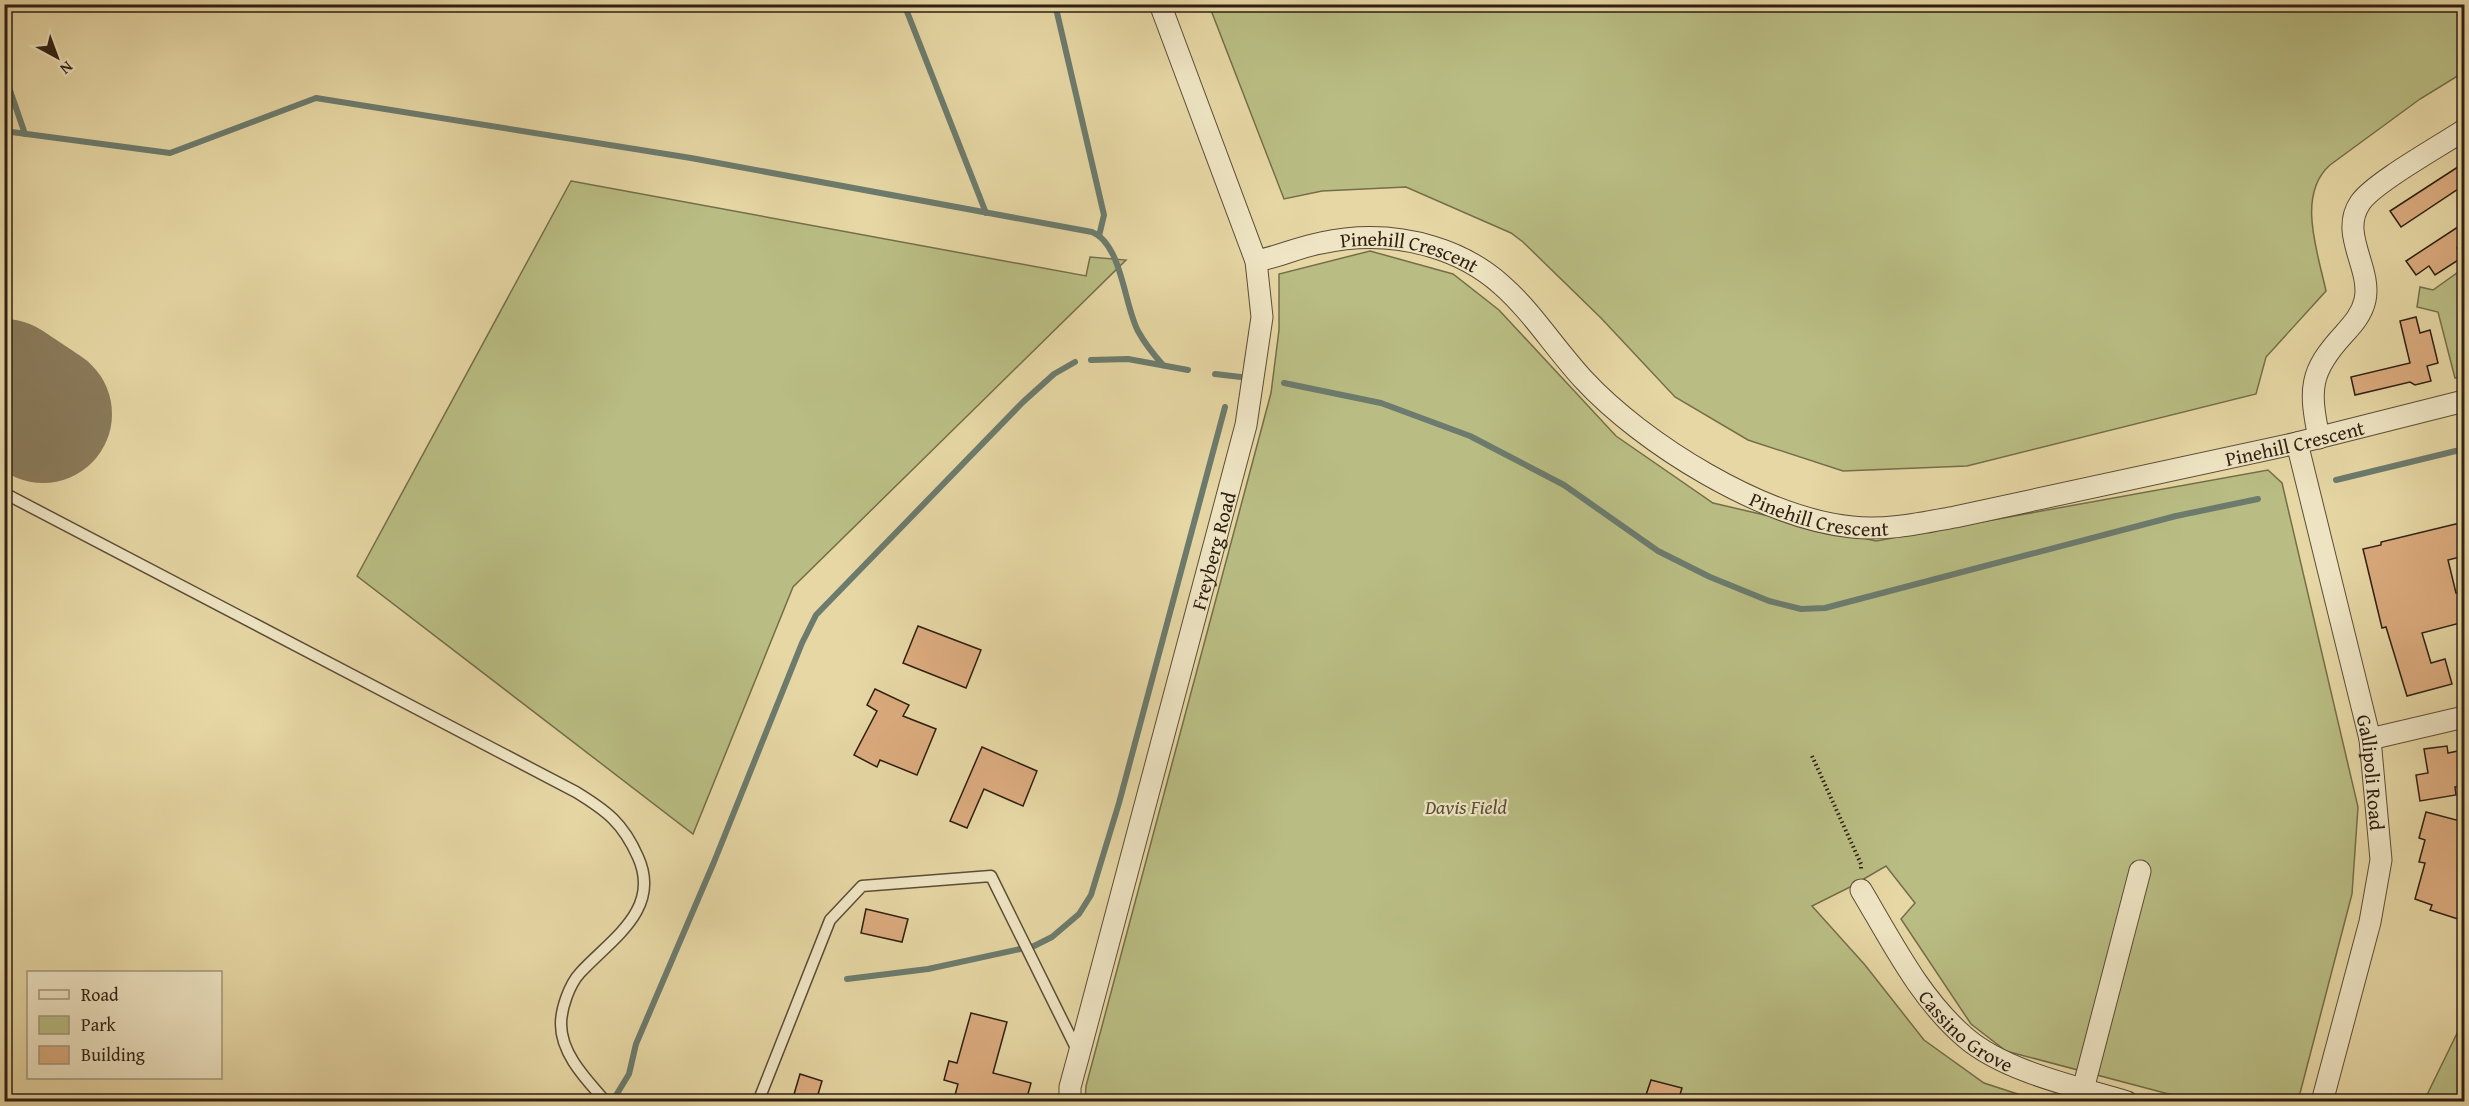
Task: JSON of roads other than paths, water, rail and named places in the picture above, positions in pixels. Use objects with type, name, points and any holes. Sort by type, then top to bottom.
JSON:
[{"type":"street","name":"Freyberg Road","points":[[1070,1101],[1070,1088],[1246,425],[1262,318],[1256,261],[1160,4]]},
{"type":"street","points":[[2319,438],[2312,395],[2314,376],[2323,358],[2357,318],[2366,296],[2354,235],[2356,211],[2360,203],[2374,189],[2464,130]]},
{"type":"street","name":"Pinehill Crescent","points":[[1256,261],[1320,243],[1371,236],[1434,247],[1488,273],[1530,312],[1583,379],[1649,438],[1739,492],[1792,512],[1852,527],[1911,525],[1933,521],[2319,438],[2464,401]]},
{"type":"street","name":"Gallipoli Road","points":[[2296,443],[2370,739],[2381,860],[2370,922],[2322,1101]]},
{"type":"street","points":[[2370,739],[2464,717]]},
{"type":"street","points":[[2082,1095],[2140,871]]},
{"type":"street","name":"Cassino Grove","points":[[1861,890],[1918,986],[1967,1039],[2009,1064],[2082,1095],[2127,1101]]},
{"type":"lane","points":[[4,493],[576,792],[609,813],[629,836],[644,870],[642,899],[629,925],[578,975],[564,1005],[561,1024],[563,1042],[577,1067],[603,1097]]},
{"type":"lane","points":[[758,1101],[830,920],[862,886],[991,876],[1079,1054]]},
{"type":"waterway","points":[[904,4],[986,213]]},
{"type":"waterway","points":[[1055,4],[1104,215],[1099,236]]},
{"type":"waterway","points":[[4,73],[25,134]]},
{"type":"waterway","points":[[4,131],[170,153],[316,98],[691,158],[1092,232],[1110,249],[1138,331],[1163,365]]},
{"type":"waterway","points":[[1091,360],[1128,359],[1188,370]]},
{"type":"waterway","points":[[612,1102],[629,1074],[636,1044],[714,862],[802,643],[816,615],[1023,402],[1054,374],[1075,362]]},
{"type":"waterway","points":[[1215,374],[1241,377]]},
{"type":"waterway","points":[[1284,383],[1381,403],[1470,436],[1564,485],[1658,551],[1710,577],[1769,601],[1801,609],[1825,608],[2176,516],[2258,499]]},
{"type":"waterway","points":[[847,979],[928,969],[1034,946],[1052,937],[1079,914],[1091,895],[1119,803],[1225,407]]},
{"type":"waterway","points":[[2336,480],[2464,449]]},
{"type":"park label","name":"Davis Field","points":[[1466,806]]}]
